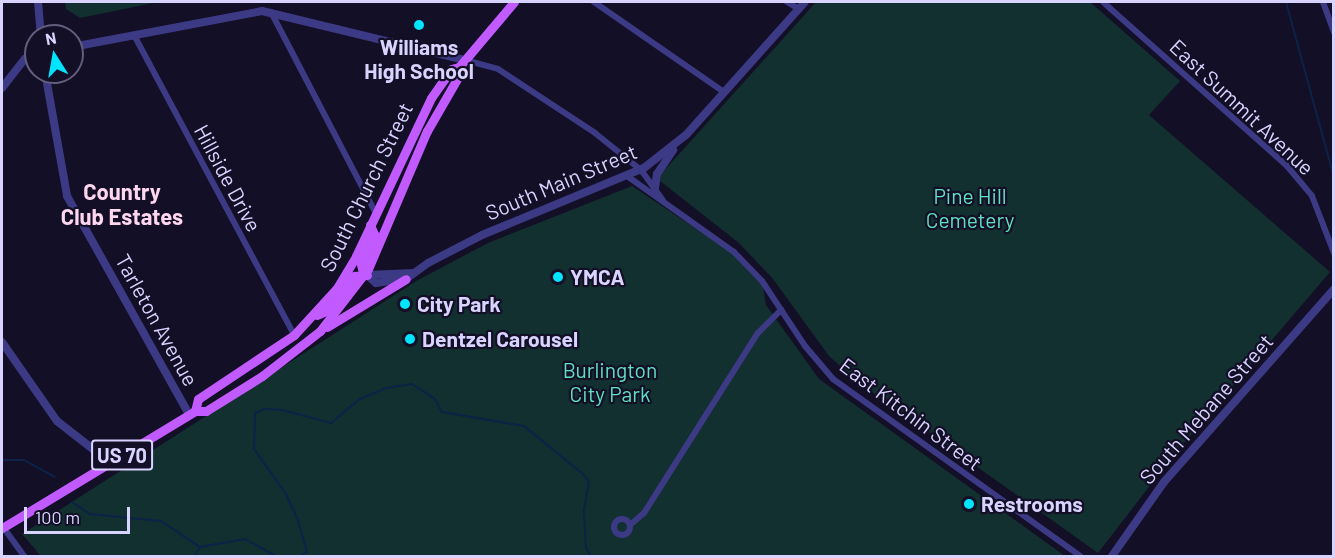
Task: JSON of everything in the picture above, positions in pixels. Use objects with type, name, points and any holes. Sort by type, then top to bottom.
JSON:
[{"type":"main road","name":"South Church Street","points":[[192,412],[198,399],[294,335],[312,318],[337,288],[376,214],[419,118],[451,69],[462,63],[514,2]]},
{"type":"main road","name":"South Church Street","points":[[2,527],[192,412],[206,411],[262,376],[320,331],[365,274],[427,131],[461,72],[462,63]]},
{"type":"main road","points":[[312,318],[328,310],[354,276],[365,274],[361,264],[374,234],[370,225]]},
{"type":"main road","points":[[320,331],[410,276]]},
{"type":"street","points":[[38,2],[40,24]]},
{"type":"street","points":[[594,2],[724,92]]},
{"type":"street","points":[[787,2],[799,9]]},
{"type":"street","name":"South Main Street","points":[[365,274],[376,284],[410,276],[482,235],[641,170],[678,142],[805,2]]},
{"type":"street","name":"East Summit Avenue","points":[[1103,2],[1287,166],[1312,196],[1334,253]]},
{"type":"street","points":[[1323,2],[1334,33]]},
{"type":"street","points":[[84,45],[270,11],[462,63]]},
{"type":"street","points":[[270,11],[376,214]]},
{"type":"street","name":"Hillside Drive","points":[[134,35],[294,335]]},
{"type":"street","points":[[2,88],[24,60]]},
{"type":"street","name":"East Kitchin Street","points":[[462,63],[484,62],[531,89],[641,170],[665,203]]},
{"type":"street","name":"Tarleton Avenue","points":[[47,84],[67,196],[192,412]]},
{"type":"street","points":[[655,188],[657,174],[678,142]]},
{"type":"street","name":"East Kitchin Street","points":[[627,176],[734,252],[833,379],[1080,556]]},
{"type":"street","name":"South Mebane Street","points":[[1112,556],[1164,482],[1334,289]]},
{"type":"street","points":[[630,525],[644,513],[758,333],[781,310]]},
{"type":"street","points":[[2,342],[57,421],[106,465]]},
{"type":"street","points":[[2,527],[24,556]]},
{"type":"green space","points":[[65,2],[158,2],[80,18],[66,9]]},
{"type":"green space","name":"Pine Hill Cemetery","points":[[816,2],[1090,2],[1180,81],[1149,115],[1330,272],[1172,457],[1098,553],[857,381],[829,356],[773,279],[739,243],[660,181],[661,174]]},
{"type":"green space","name":"Burlington City Park","points":[[632,186],[734,254],[762,281],[766,305],[819,379],[1065,556],[41,556],[22,534],[418,280],[488,243]]},
{"type":"waterway","points":[[1286,2],[1334,177]]},
{"type":"waterway","points":[[300,556],[307,552],[298,520],[286,494],[254,449],[255,413],[265,409],[282,410],[331,423],[360,399],[386,388],[412,384],[435,399],[442,412],[524,426],[583,474],[589,482],[584,511],[586,548],[591,556]]},
{"type":"waterway","points":[[2,460],[24,460],[55,477]]},
{"type":"waterway","points":[[72,502],[90,514],[161,521],[200,547],[245,539],[276,556]]},
{"type":"waterway","points":[[195,556],[200,547]]},
{"type":"place","name":"Williams High School","points":[[419,25]]},
{"type":"place","name":"YMCA","points":[[558,277]]},
{"type":"place","name":"City Park","points":[[405,304]]},
{"type":"place","name":"Dentzel Carousel","points":[[410,339]]},
{"type":"place","name":"Restrooms","points":[[969,504]]},
{"type":"district","name":"Country Club Estates","points":[[122,204]]}]
